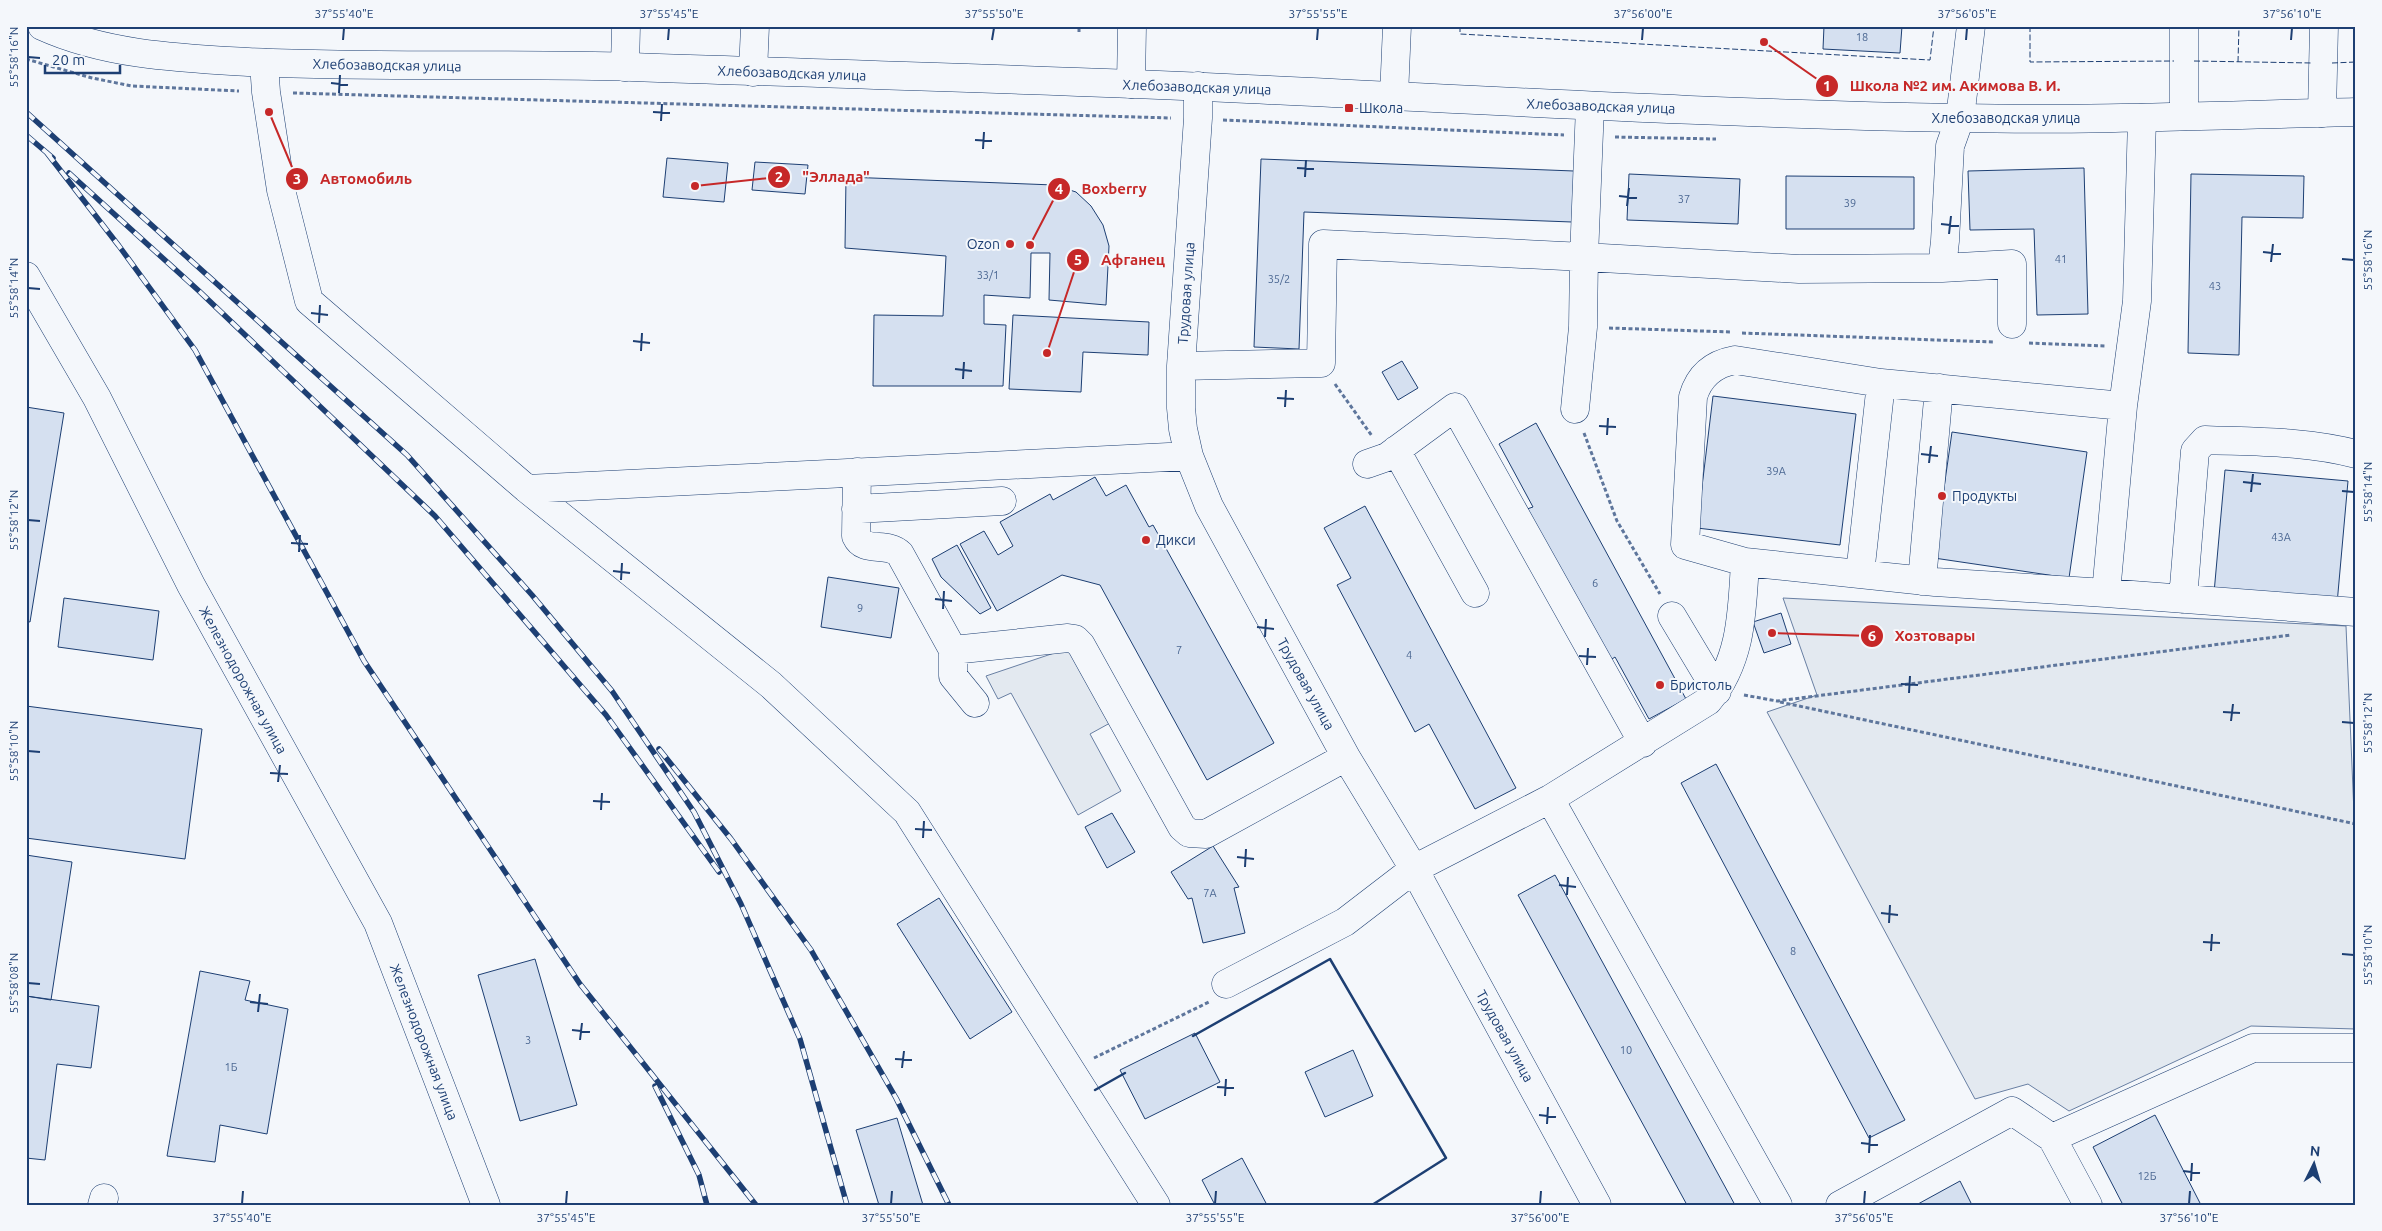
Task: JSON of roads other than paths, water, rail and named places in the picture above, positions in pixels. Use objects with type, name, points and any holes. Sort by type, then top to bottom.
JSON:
[{"type":"street","name":"Хлебозаводская улица","points":[[42,26],[87,43],[126,51],[192,59],[338,66],[625,67],[1198,86],[1590,106],[1960,118],[2142,118],[2356,112]]},
{"type":"street","points":[[625,67],[626,26]]},
{"type":"street","points":[[754,72],[755,26]]},
{"type":"street","points":[[1130,84],[1132,26]]},
{"type":"street","points":[[1394,96],[1397,26]]},
{"type":"street","points":[[1942,268],[1950,146],[1960,118],[1971,26]]},
{"type":"street","points":[[2184,26],[2184,116]]},
{"type":"street","points":[[2322,113],[2324,26]]},
{"type":"street","points":[[264,63],[266,92],[282,190],[309,301],[527,489],[771,685],[907,812],[1156,1205]]},
{"type":"street","name":"Трудовая улица","points":[[1198,86],[1198,118],[1181,366],[1183,429],[1189,456],[1209,506],[1346,757],[1414,869],[1597,1205]]},
{"type":"street","points":[[1575,408],[1583,327],[1590,106]]},
{"type":"street","points":[[2106,593],[2123,406],[2137,301],[2142,118]]},
{"type":"street","points":[[1181,366],[1321,363],[1323,244],[1799,269],[1942,268],[2012,264],[2010,336]]},
{"type":"street","name":"Железнодорожная улица","points":[[26,276],[97,398],[191,585],[378,923],[486,1205]]},
{"type":"street","points":[[2123,406],[1881,383],[1735,360],[1716,366],[1701,378],[1693,397],[1685,545],[1745,562],[1860,574],[2356,612]]},
{"type":"street","points":[[1860,574],[1881,383]]},
{"type":"street","points":[[1922,580],[1939,388]]},
{"type":"street","points":[[1475,593],[1383,457],[1455,407],[1643,743]]},
{"type":"street","points":[[2183,599],[2195,451],[2205,440],[2329,447],[2356,454]]},
{"type":"street","points":[[527,489],[1189,456]]},
{"type":"street","points":[[857,472],[856,536],[859,542],[868,546],[895,549],[900,554],[953,650],[953,676],[976,703]]},
{"type":"street","points":[[856,509],[1002,501]]},
{"type":"street","points":[[1226,984],[1345,922],[1414,869],[1550,799],[1708,701],[1717,690],[1731,663],[1741,630],[1745,562]]},
{"type":"street","points":[[1672,616],[1717,690]]},
{"type":"street","points":[[953,650],[1068,638],[1075,639],[1081,645],[1182,827],[1189,833],[1206,834],[1346,757]]},
{"type":"street","points":[[1550,799],[1778,1205]]},
{"type":"street","points":[[2052,1138],[2253,1048],[2356,1048]]},
{"type":"street","points":[[1840,1205],[2012,1111],[2052,1138],[2088,1205]]},
{"type":"railway","points":[[26,112],[407,455],[532,595],[612,691],[694,812],[741,904],[800,1039],[847,1205]]},
{"type":"railway","points":[[26,135],[53,158]]},
{"type":"railway","points":[[47,153],[119,246],[195,350],[364,661],[580,984],[756,1205]]},
{"type":"railway","points":[[69,173],[199,291],[435,516],[606,715],[719,872]]},
{"type":"railway","points":[[659,749],[731,839],[811,950],[896,1098],[949,1205]]},
{"type":"railway","points":[[655,1086],[699,1175],[707,1205]]},
{"type":"place","name":"Школа №2 им. Акимова В. И.","points":[[1764,42]]},
{"type":"place","name":"Школа","points":[[1349,108]]},
{"type":"place","name":"Автомобиль","points":[[269,112]]},
{"type":"place","name":"\"Эллада\"","points":[[695,186]]},
{"type":"place","name":"Ozon","points":[[1010,244]]},
{"type":"place","name":"Boxberry","points":[[1030,245]]},
{"type":"place","name":"Афганец","points":[[1047,353]]},
{"type":"place","name":"Продукты","points":[[1942,496]]},
{"type":"place","name":"Дикси","points":[[1146,540]]},
{"type":"place","name":"Хозтовары","points":[[1772,633]]},
{"type":"place","name":"Бристоль","points":[[1660,685]]}]
